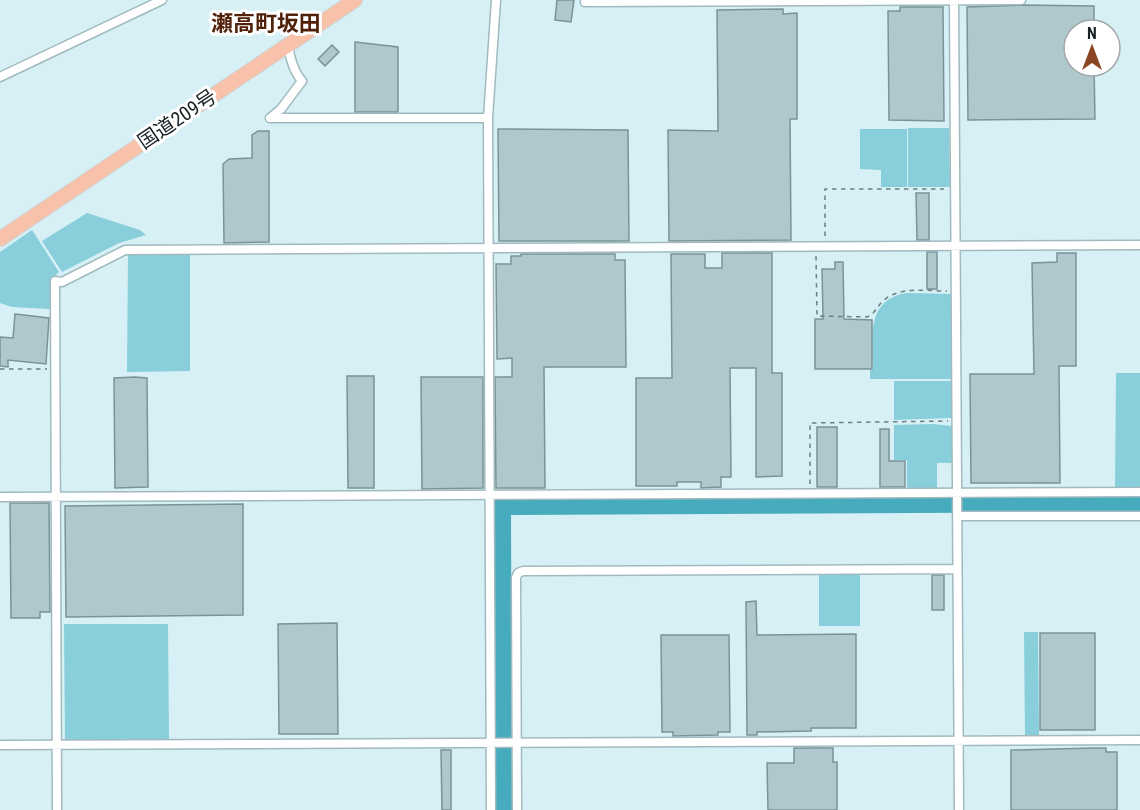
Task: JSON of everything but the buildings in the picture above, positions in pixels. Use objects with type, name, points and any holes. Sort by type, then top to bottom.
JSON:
[{"type":"highway","name":"国道209号","points":[[0,239],[355,0]]},
{"type":"street","points":[[0,77],[162,0]]},
{"type":"street","points":[[491,810],[488,118],[496,0]]},
{"type":"street","points":[[585,0],[585,2],[1021,0]]},
{"type":"street","points":[[954,0],[959,810]]},
{"type":"street","points":[[288,45],[297,75],[302,81],[281,109],[270,118],[488,118]]},
{"type":"street","points":[[57,810],[55,281],[62,282],[125,250],[1140,245]]},
{"type":"street","points":[[0,497],[1140,492]]},
{"type":"street","points":[[957,516],[1140,516]]},
{"type":"street","points":[[517,810],[516,578],[518,573],[523,571],[957,569]]},
{"type":"street","points":[[0,745],[1140,740]]},
{"type":"path","points":[[956,189],[825,189],[817,316],[867,317],[872,315],[879,304],[895,293],[956,291]]},
{"type":"path","points":[[0,369],[55,368]]},
{"type":"path","points":[[810,494],[810,423],[957,421]]},
{"type":"shaded area","points":[[908,128],[949,128],[950,187],[908,187]]},
{"type":"shaded area","points":[[860,129],[907,129],[907,187],[881,187],[881,170],[860,169]]},
{"type":"shaded area","points":[[87,213],[140,230],[146,235],[119,243],[62,272],[42,241]]},
{"type":"shaded area","points":[[32,230],[59,272],[51,280],[50,309],[12,307],[0,303],[0,252]]},
{"type":"shaded area","points":[[128,255],[190,255],[190,371],[127,372]]},
{"type":"shaded area","points":[[906,293],[953,294],[953,379],[870,379],[870,370],[873,370],[874,322],[878,312],[893,297]]},
{"type":"shaded area","points":[[1116,373],[1140,373],[1140,489],[1115,489]]},
{"type":"shaded area","points":[[894,381],[952,381],[952,418],[894,420]]},
{"type":"shaded area","points":[[894,425],[952,426],[953,463],[937,463],[937,489],[907,488],[907,460],[894,460]]},
{"type":"shaded area","points":[[1140,497],[1140,512],[511,515],[512,810],[496,810],[495,620],[493,617],[494,502],[496,499]]},
{"type":"shaded area","points":[[860,574],[860,626],[819,626],[819,575]]},
{"type":"shaded area","points":[[64,624],[168,624],[169,740],[65,741]]},
{"type":"shaded area","points":[[1024,632],[1038,632],[1039,735],[1025,735]]},
{"type":"district","name":"瀬高町坂田","points":[[266,23]]}]
